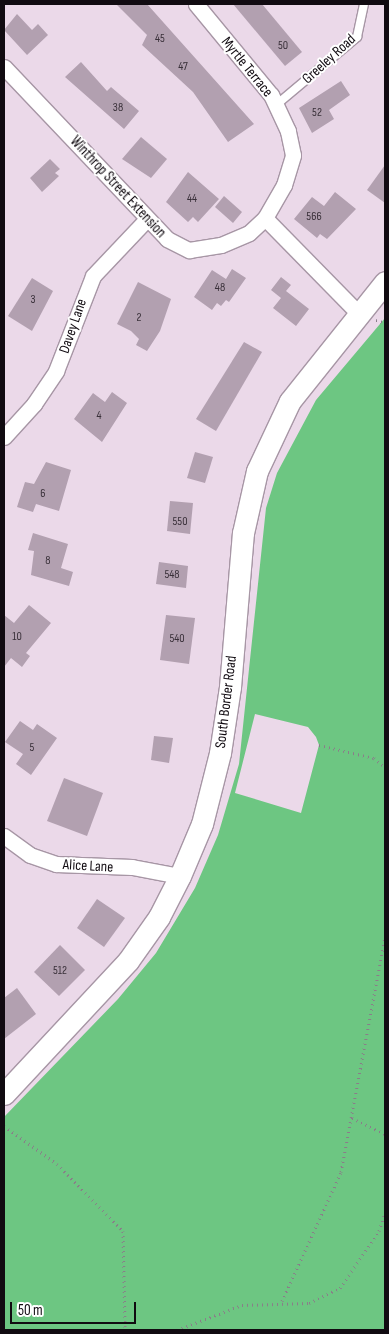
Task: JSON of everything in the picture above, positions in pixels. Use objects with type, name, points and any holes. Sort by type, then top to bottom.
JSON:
[{"type":"main road","name":"South Border Road","points":[[4,1094],[128,961],[180,876],[202,824],[220,753],[250,495],[266,449],[290,401],[385,282]]},
{"type":"street","name":"Myrtle Terrace","points":[[196,4],[276,105],[288,131],[293,155],[284,185],[265,218]]},
{"type":"street","name":"Winthrop Street Extension","points":[[4,67],[146,220],[175,246],[194,250],[236,240],[265,218]]},
{"type":"street","points":[[265,218],[359,314]]},
{"type":"street","name":"Davey Lane","points":[[4,437],[34,404],[56,371],[93,276],[146,220]]},
{"type":"street","name":"Alice Lane","points":[[4,836],[30,855],[56,864],[132,867],[180,876]]},
{"type":"lane","name":"Greeley Road","points":[[276,105],[357,37],[364,4]]},
{"type":"path","points":[[320,745],[374,758],[385,767]]},
{"type":"path","points":[[282,1301],[341,1172],[385,938]]},
{"type":"path","points":[[352,1118],[385,1134]]},
{"type":"path","points":[[4,1126],[57,1164],[123,1231],[125,1330]]},
{"type":"path","points":[[177,1330],[242,1305],[282,1301],[309,1303],[340,1288],[379,1230],[385,1213]]},
{"type":"green space","points":[[385,318],[385,1330],[4,1330],[4,1117],[118,999],[156,953],[195,888],[218,835],[239,764],[266,508],[277,473],[316,400]],"holes":[[[255,714],[308,727],[316,737],[319,745],[301,813],[235,793]]]},
{"type":"building","points":[[116,4],[147,4],[254,124],[228,142],[193,92],[142,45],[147,35]]},
{"type":"building","points":[[233,4],[262,4],[302,52],[285,66]]},
{"type":"building","points":[[17,14],[32,30],[38,24],[48,35],[27,55],[4,30]]},
{"type":"building","points":[[81,62],[107,91],[111,87],[139,111],[124,129],[65,77]]},
{"type":"building","points":[[341,81],[350,95],[329,110],[334,119],[312,133],[299,108]]},
{"type":"building","points":[[141,137],[167,159],[151,178],[122,159]]},
{"type":"building","points":[[50,159],[60,169],[55,173],[59,176],[42,192],[30,178]]},
{"type":"building","points":[[385,165],[385,203],[367,190]]},
{"type":"building","points":[[188,172],[219,199],[198,222],[193,217],[188,222],[166,202]]},
{"type":"building","points":[[335,192],[356,209],[327,239],[320,234],[317,238],[294,219],[312,197],[324,206]]},
{"type":"building","points":[[224,196],[242,212],[233,223],[215,207]]},
{"type":"building","points":[[232,269],[246,278],[229,302],[226,300],[221,306],[217,303],[212,310],[194,297],[212,270],[226,279]]},
{"type":"building","points":[[281,277],[291,285],[286,291],[309,309],[296,326],[273,308],[281,298],[271,290]]},
{"type":"building","points":[[32,278],[53,291],[32,331],[8,316]]},
{"type":"building","points":[[138,282],[171,299],[160,331],[147,351],[136,345],[139,339],[131,331],[117,324]]},
{"type":"building","points":[[244,342],[262,352],[216,431],[196,419]]},
{"type":"building","points":[[112,392],[127,403],[102,442],[74,419],[93,393],[105,402]]},
{"type":"building","points":[[195,452],[213,457],[205,483],[187,478]]},
{"type":"building","points":[[46,462],[71,470],[59,511],[36,504],[33,512],[17,507],[25,482],[34,484]]},
{"type":"building","points":[[170,501],[193,503],[190,534],[167,531]]},
{"type":"building","points":[[33,533],[68,544],[61,568],[73,572],[69,586],[31,575],[34,551],[28,550]]},
{"type":"building","points":[[159,562],[188,566],[186,588],[156,584]]},
{"type":"building","points":[[29,605],[51,623],[26,653],[30,656],[22,667],[11,658],[4,667],[4,615],[14,623]]},
{"type":"building","points":[[166,615],[195,618],[189,664],[160,660]]},
{"type":"building","points":[[20,721],[33,730],[37,724],[57,738],[31,775],[16,764],[23,754],[5,742]]},
{"type":"building","points":[[154,736],[173,738],[169,763],[151,760]]},
{"type":"building","points":[[64,778],[103,793],[87,836],[47,821]]},
{"type":"building","points":[[97,899],[125,918],[104,947],[77,928]]},
{"type":"building","points":[[60,945],[85,970],[59,996],[34,972]]},
{"type":"building","points":[[17,988],[36,1014],[4,1039],[4,998]]}]
